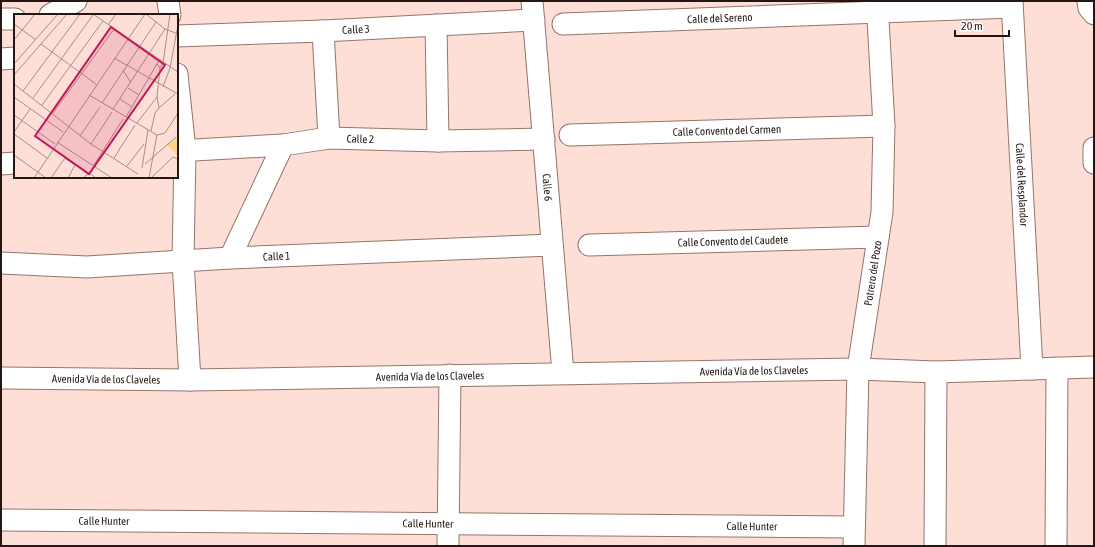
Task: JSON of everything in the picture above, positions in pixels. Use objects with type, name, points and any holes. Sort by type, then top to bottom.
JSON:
[{"type":"street","points":[[52,14],[76,1]]},
{"type":"street","points":[[168,1],[170,14]]},
{"type":"street","points":[[1088,1],[1089,8],[1094,14]]},
{"type":"street","name":"Calle del Sereno","points":[[563,24],[877,7],[1012,4]]},
{"type":"street","name":"Calle del Resplandor","points":[[1012,4],[1032,369]]},
{"type":"street","name":"Potrero del Pozo","points":[[854,537],[858,369],[882,212],[884,126],[877,7]]},
{"type":"street","name":"Calle 3","points":[[178,36],[436,25],[533,11]]},
{"type":"street","name":"Calle 6","points":[[533,11],[563,373]]},
{"type":"street","points":[[1,19],[14,19]]},
{"type":"street","points":[[436,25],[438,142]]},
{"type":"street","points":[[323,31],[329,138]]},
{"type":"street","points":[[1,59],[14,58]]},
{"type":"street","points":[[178,93],[181,150],[183,261],[190,380]]},
{"type":"street","name":"Calle Convento del Carmen","points":[[570,136],[884,126]]},
{"type":"street","name":"Calle 2","points":[[181,150],[283,145],[329,138],[438,142],[544,139]]},
{"type":"street","points":[[230,258],[283,145]]},
{"type":"street","points":[[1094,148],[1094,163]]},
{"type":"street","points":[[1,164],[14,163]]},
{"type":"street","name":"Calle Convento del Caudete","points":[[588,245],[878,237]]},
{"type":"street","name":"Calle 1","points":[[1,263],[86,267],[230,258],[552,245]]},
{"type":"street","name":"Avenida Vía de los Claveles","points":[[1,378],[190,380],[858,369],[936,372],[1094,367]]},
{"type":"street","points":[[1056,368],[1056,546]]},
{"type":"street","points":[[935,546],[936,372]]},
{"type":"street","points":[[448,546],[450,375]]},
{"type":"street","name":"Calle Hunter","points":[[1,520],[448,524],[854,537]]}]
